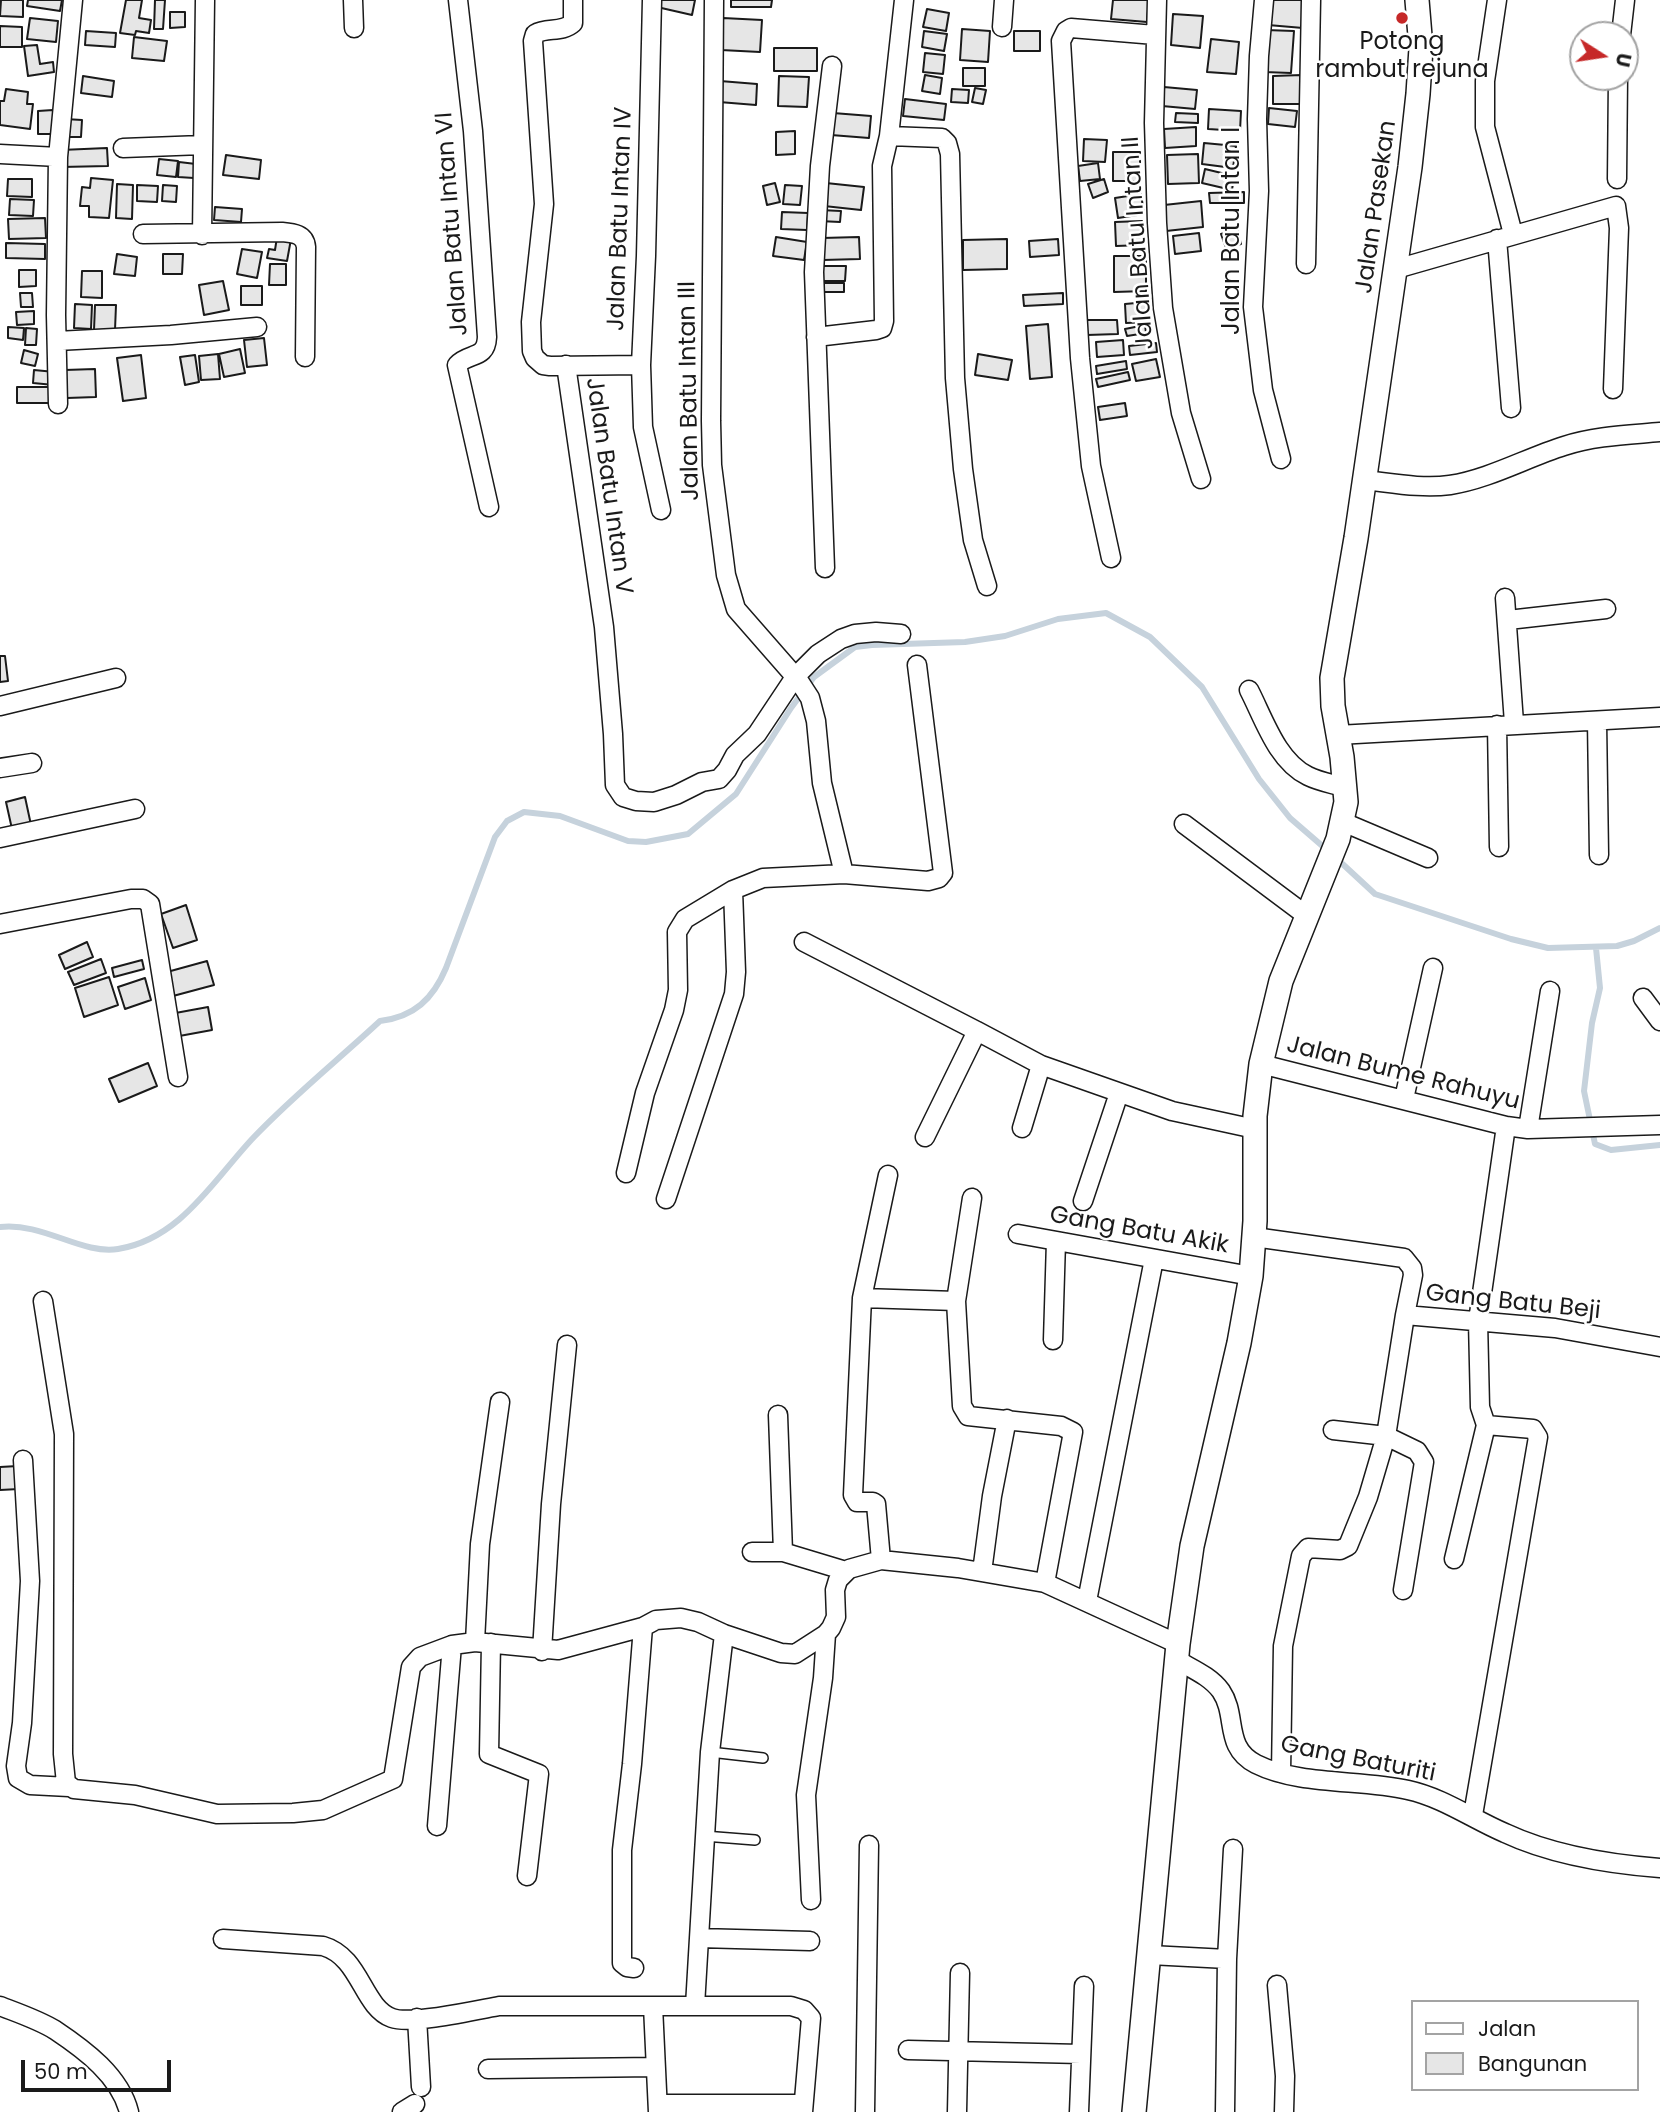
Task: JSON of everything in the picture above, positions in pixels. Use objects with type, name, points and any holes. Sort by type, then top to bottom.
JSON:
[{"type":"street","points":[[58,404],[58,157],[73,0]]},
{"type":"street","points":[[202,235],[205,0]]},
{"type":"street","points":[[353,0],[354,28]]},
{"type":"street","name":"Jalan Batu Intan VI","points":[[458,0],[473,131],[486,347],[482,353],[460,361],[457,365],[489,507]]},
{"type":"street","name":"Jalan Batu Intan V","points":[[573,0],[573,23],[567,29],[535,34],[533,41],[544,204],[531,322],[535,358],[543,365],[566,365],[604,627],[615,785],[623,797],[629,800],[654,802],[702,782],[719,779],[734,755],[757,734],[797,679]]},
{"type":"street","name":"Jalan Batu Intan IV","points":[[566,365],[641,365],[652,0]]},
{"type":"street","name":"Jalan Batu Intan III","points":[[714,0],[711,421],[712,465],[726,575],[736,609],[797,679],[810,698],[816,721],[821,783],[845,874]]},
{"type":"street","points":[[816,337],[876,330],[882,328],[884,321],[882,166],[889,136],[904,0]]},
{"type":"street","points":[[1002,27],[1004,0]]},
{"type":"street","name":"Jalan Batu Intan II","points":[[1157,0],[1154,123],[1163,308],[1181,413],[1201,479]]},
{"type":"street","name":"Jalan Batu Intan I","points":[[1264,0],[1259,56],[1259,191],[1253,307],[1263,390],[1281,459]]},
{"type":"street","points":[[1306,264],[1311,0]]},
{"type":"street","name":"Jalan Pasekan","points":[[1134,2112],[1177,1652],[1192,1546],[1239,1343],[1251,1276],[1255,1129],[1261,1064],[1281,981],[1343,822],[1346,788],[1332,678],[1396,269],[1418,94],[1421,48],[1417,0]]},
{"type":"street","points":[[1497,0],[1485,81],[1485,127],[1505,236],[1511,408]]},
{"type":"street","points":[[1623,21],[1625,0]]},
{"type":"street","points":[[1111,558],[1091,466],[1080,358],[1061,41],[1066,31],[1071,28],[1155,35]]},
{"type":"street","points":[[825,568],[814,272],[819,179],[832,66]]},
{"type":"street","points":[[1617,179],[1618,91]]},
{"type":"street","points":[[889,136],[942,138],[947,143],[950,154],[955,378],[973,540],[987,586]]},
{"type":"street","points":[[123,148],[202,145]]},
{"type":"street","points":[[0,154],[58,157]]},
{"type":"street","points":[[1396,269],[1616,205],[1619,228],[1613,389]]},
{"type":"street","points":[[144,234],[282,232],[302,237],[306,247],[305,357]]},
{"type":"street","points":[[57,341],[257,327]]},
{"type":"street","points":[[641,365],[643,427],[661,510]]},
{"type":"street","points":[[1364,480],[1413,486],[1451,485],[1602,436],[1660,432]]},
{"type":"street","points":[[1499,847],[1506,724],[1508,620],[1505,598]]},
{"type":"street","points":[[1508,620],[1606,609]]},
{"type":"street","points":[[797,679],[818,654],[841,639],[855,634],[876,632],[901,634]]},
{"type":"street","points":[[626,1173],[645,1093],[674,1010],[678,990],[677,932],[685,919],[733,890],[763,878],[845,874],[928,881],[939,878],[943,873],[917,665]]},
{"type":"street","points":[[0,706],[116,678]]},
{"type":"street","points":[[1249,690],[1276,744],[1295,768],[1309,776],[1346,788]]},
{"type":"street","points":[[1338,735],[1660,717]]},
{"type":"street","points":[[1597,721],[1599,855]]},
{"type":"street","points":[[0,768],[32,763]]},
{"type":"street","points":[[0,838],[135,809]]},
{"type":"street","points":[[1343,822],[1428,858]]},
{"type":"street","points":[[1184,824],[1307,916]]},
{"type":"street","points":[[666,1199],[734,994],[736,972],[733,890]]},
{"type":"street","points":[[0,924],[131,899],[143,899],[150,904],[178,1077]]},
{"type":"street","points":[[804,942],[1041,1065],[1172,1111],[1255,1129]]},
{"type":"street","points":[[1405,1099],[1433,968]]},
{"type":"street","points":[[1528,1129],[1550,991]]},
{"type":"street","points":[[1643,998],[1660,1021]]},
{"type":"street","points":[[925,1137],[977,1031]]},
{"type":"street","name":"Jalan Bume Rahuyu","points":[[1261,1064],[1506,1126],[1528,1129],[1660,1125]]},
{"type":"street","points":[[1022,1128],[1041,1065]]},
{"type":"street","points":[[1083,1201],[1119,1093]]},
{"type":"street","points":[[1454,1559],[1486,1426],[1480,1407],[1479,1321],[1506,1126]]},
{"type":"street","points":[[811,1900],[806,1795],[823,1678],[826,1634],[836,1617],[835,1590],[838,1580],[846,1572],[881,1560],[876,1504],[857,1502],[853,1495],[862,1298],[888,1175]]},
{"type":"street","points":[[972,1198],[956,1301],[962,1406],[972,1418],[1007,1419],[1060,1426],[1073,1432],[1045,1583]]},
{"type":"street","name":"Gang Batu Akik","points":[[1018,1234],[1251,1276]]},
{"type":"street","name":"Gang Batu Beji","points":[[1254,1237],[1404,1258],[1412,1268],[1413,1275],[1405,1315],[1555,1328],[1660,1347]]},
{"type":"street","points":[[1053,1340],[1056,1241]]},
{"type":"street","points":[[1087,1601],[1154,1259]]},
{"type":"street","points":[[862,1298],[956,1301]]},
{"type":"street","points":[[43,1301],[64,1434],[63,1754],[64,1777],[69,1787]]},
{"type":"street","points":[[1280,1773],[1283,1646],[1301,1556],[1308,1548],[1340,1550],[1348,1546],[1368,1497],[1386,1436],[1405,1315]]},
{"type":"street","points":[[542,1651],[551,1504],[568,1345]]},
{"type":"street","points":[[500,1402],[480,1544],[488,1752],[539,1774],[527,1876]]},
{"type":"street","points":[[778,1415],[783,1552]]},
{"type":"street","points":[[982,1572],[992,1496],[1007,1419]]},
{"type":"street","points":[[1473,1815],[1538,1437],[1533,1429],[1486,1426]]},
{"type":"street","points":[[1333,1430],[1386,1436],[1417,1451],[1424,1462],[1403,1590]]},
{"type":"street","points":[[23,1460],[30,1581],[24,1698],[16,1766],[18,1777],[30,1784],[135,1795],[217,1814],[323,1810],[393,1779],[411,1667],[420,1657],[452,1645],[483,1642],[542,1651],[558,1650],[643,1627],[656,1620],[681,1618],[785,1654],[792,1654],[826,1634]]},
{"type":"street","points":[[751,1552],[783,1552],[846,1572]]},
{"type":"street","name":"Gang Baturiti","points":[[881,1560],[958,1567],[1045,1583],[1087,1601],[1177,1652],[1213,1682],[1228,1706],[1234,1741],[1241,1753],[1256,1764],[1280,1773],[1408,1790],[1446,1801],[1505,1834],[1555,1850],[1620,1865],[1660,1868]]},
{"type":"street","points":[[634,1968],[622,1963],[621,1874],[643,1627]]},
{"type":"street","points":[[695,2006],[710,1752],[724,1634]]},
{"type":"street","points":[[437,1826],[452,1645]]},
{"type":"street","points":[[864,2112],[869,1846]]},
{"type":"street","points":[[1225,2112],[1227,1959],[1233,1849]]},
{"type":"street","points":[[699,1938],[810,1941]]},
{"type":"street","points":[[223,1939],[334,1949],[350,1964],[383,2012],[405,2019],[454,2015],[499,2006],[653,2006],[695,2006],[791,2006],[804,2010],[811,2018],[803,2108],[658,2108],[653,2006]]},
{"type":"street","points":[[1150,1955],[1227,1959]]},
{"type":"street","points":[[957,2112],[960,1973]]},
{"type":"street","points":[[1277,1985],[1284,2112]]},
{"type":"street","points":[[1079,2112],[1084,1986]]},
{"type":"street","points":[[0,2006],[53,2029],[107,2071],[125,2096],[129,2112]]},
{"type":"street","points":[[405,2019],[413,2101]]},
{"type":"street","points":[[908,2050],[1081,2054]]},
{"type":"street","points":[[488,2069],[655,2067]]},
{"type":"lane","points":[[710,1752],[763,1758]]},
{"type":"lane","points":[[704,1836],[755,1840]]},
{"type":"building","points":[[1,0],[23,0],[23,17],[0,16]]},
{"type":"building","points":[[28,0],[62,0],[60,11],[27,6]]},
{"type":"building","points":[[126,0],[142,0],[139,18],[151,20],[149,33],[120,33]]},
{"type":"building","points":[[155,0],[165,0],[163,29],[154,29]]},
{"type":"building","points":[[659,0],[695,0],[692,15],[657,7]]},
{"type":"building","points":[[731,0],[772,0],[771,7],[731,7]]},
{"type":"building","points":[[1113,0],[1149,0],[1147,22],[1111,19]]},
{"type":"building","points":[[1270,0],[1305,0],[1303,28],[1268,25]]},
{"type":"building","points":[[927,9],[949,13],[946,31],[923,27]]},
{"type":"building","points":[[170,12],[185,12],[185,27],[170,28]]},
{"type":"building","points":[[1173,14],[1203,16],[1200,48],[1171,45]]},
{"type":"building","points":[[30,18],[58,21],[56,42],[27,39]]},
{"type":"building","points":[[723,18],[762,20],[760,52],[721,50]]},
{"type":"building","points":[[0,26],[22,27],[22,47],[0,47]]},
{"type":"building","points":[[962,29],[990,31],[988,62],[960,60]]},
{"type":"building","points":[[1266,30],[1294,31],[1291,73],[1264,72]]},
{"type":"building","points":[[86,31],[116,33],[115,47],[85,45]]},
{"type":"building","points":[[924,31],[947,34],[944,51],[922,47]]},
{"type":"building","points":[[1014,31],[1040,31],[1040,51],[1014,51]]},
{"type":"building","points":[[134,37],[167,41],[164,61],[132,58]]},
{"type":"building","points":[[1211,39],[1239,42],[1236,74],[1207,72]]},
{"type":"building","points":[[37,45],[40,64],[53,62],[54,72],[28,76],[24,46]]},
{"type":"building","points":[[774,48],[817,48],[817,71],[774,71]]},
{"type":"building","points":[[925,53],[945,55],[943,74],[923,72]]},
{"type":"building","points":[[963,68],[985,68],[985,86],[963,86]]},
{"type":"building","points":[[925,75],[942,78],[940,94],[922,91]]},
{"type":"building","points":[[1302,75],[1302,104],[1273,104],[1273,76]]},
{"type":"building","points":[[83,76],[114,81],[112,97],[81,93]]},
{"type":"building","points":[[779,76],[809,77],[807,107],[778,106]]},
{"type":"building","points":[[720,81],[757,84],[756,105],[719,102]]},
{"type":"building","points":[[1164,87],[1197,90],[1195,109],[1162,106]]},
{"type":"building","points":[[975,88],[986,90],[983,104],[972,102]]},
{"type":"building","points":[[6,89],[28,92],[27,104],[33,104],[30,129],[0,125],[0,101],[4,101]]},
{"type":"building","points":[[952,89],[969,90],[968,103],[951,102]]},
{"type":"building","points":[[905,99],[946,104],[944,120],[903,116]]},
{"type":"building","points":[[1269,108],[1297,111],[1295,127],[1268,124]]},
{"type":"building","points":[[1209,109],[1241,111],[1240,131],[1208,129]]},
{"type":"building","points":[[53,110],[54,134],[38,134],[38,111]]},
{"type":"building","points":[[833,113],[871,116],[869,138],[831,135]]},
{"type":"building","points":[[1176,113],[1198,114],[1198,123],[1175,122]]},
{"type":"building","points":[[65,119],[82,120],[81,137],[64,137]]},
{"type":"building","points":[[1196,127],[1196,146],[1165,148],[1164,129]]},
{"type":"building","points":[[795,131],[795,154],[776,155],[776,132]]},
{"type":"building","points":[[1084,139],[1107,140],[1105,162],[1083,161]]},
{"type":"building","points":[[1204,143],[1236,146],[1233,168],[1202,164]]},
{"type":"building","points":[[107,148],[108,166],[61,167],[61,150]]},
{"type":"building","points":[[1113,152],[1140,152],[1140,181],[1113,181]]},
{"type":"building","points":[[1198,154],[1199,183],[1168,184],[1167,155]]},
{"type":"building","points":[[226,155],[261,160],[259,179],[223,175]]},
{"type":"building","points":[[159,159],[178,161],[176,177],[157,175]]},
{"type":"building","points":[[179,162],[196,164],[194,178],[178,177]]},
{"type":"building","points":[[1098,163],[1100,179],[1080,181],[1078,166]]},
{"type":"building","points":[[1205,169],[1234,176],[1232,190],[1202,183]]},
{"type":"building","points":[[91,178],[113,180],[109,218],[89,217],[89,206],[80,206],[82,187],[90,188]]},
{"type":"building","points":[[8,179],[32,179],[32,197],[7,196]]},
{"type":"building","points":[[1104,179],[1108,192],[1093,198],[1088,184]]},
{"type":"building","points":[[775,183],[780,202],[767,205],[763,186]]},
{"type":"building","points":[[826,183],[864,187],[861,210],[824,206]]},
{"type":"building","points":[[117,184],[133,185],[132,219],[116,218]]},
{"type":"building","points":[[137,185],[158,186],[157,202],[137,201]]},
{"type":"building","points":[[163,185],[177,186],[176,202],[162,201]]},
{"type":"building","points":[[785,185],[802,186],[800,205],[783,204]]},
{"type":"building","points":[[1244,192],[1244,203],[1210,203],[1209,193]]},
{"type":"building","points":[[1141,194],[1144,214],[1118,218],[1115,198]]},
{"type":"building","points":[[10,199],[34,200],[33,216],[9,215]]},
{"type":"building","points":[[1201,201],[1203,227],[1166,231],[1164,205]]},
{"type":"building","points":[[215,207],[242,209],[241,222],[214,220]]},
{"type":"building","points":[[820,210],[841,211],[840,222],[819,221]]},
{"type":"building","points":[[782,212],[808,213],[807,230],[781,229]]},
{"type":"building","points":[[45,218],[46,238],[9,239],[8,219]]},
{"type":"building","points":[[1142,221],[1143,245],[1116,246],[1115,222]]},
{"type":"building","points":[[1237,229],[1241,244],[1226,248],[1221,234]]},
{"type":"building","points":[[1199,233],[1201,251],[1175,254],[1173,236]]},
{"type":"building","points":[[277,237],[291,239],[287,261],[267,258],[269,249],[275,250]]},
{"type":"building","points":[[776,237],[807,242],[804,260],[773,256]]},
{"type":"building","points":[[859,237],[860,259],[823,260],[822,238]]},
{"type":"building","points":[[1007,239],[1007,269],[963,270],[963,240]]},
{"type":"building","points":[[1058,239],[1059,255],[1030,257],[1029,241]]},
{"type":"building","points":[[6,243],[45,244],[45,259],[6,258]]},
{"type":"building","points":[[242,249],[262,252],[257,278],[237,274]]},
{"type":"building","points":[[117,254],[137,257],[135,276],[114,274]]},
{"type":"building","points":[[163,254],[183,254],[182,274],[163,274]]},
{"type":"building","points":[[1114,256],[1146,256],[1146,291],[1114,292]]},
{"type":"building","points":[[270,264],[286,264],[286,285],[269,285]]},
{"type":"building","points":[[818,266],[846,266],[845,281],[818,281]]},
{"type":"building","points":[[19,270],[36,270],[36,286],[19,287]]},
{"type":"building","points":[[82,271],[102,271],[102,298],[81,297]]},
{"type":"building","points":[[223,281],[229,310],[204,315],[199,285]]},
{"type":"building","points":[[824,283],[844,283],[844,292],[824,292]]},
{"type":"building","points":[[241,286],[262,286],[262,305],[241,305]]},
{"type":"building","points":[[20,293],[32,293],[33,307],[21,307]]},
{"type":"building","points":[[1063,293],[1063,304],[1024,306],[1023,295]]},
{"type":"building","points":[[1147,302],[1149,322],[1126,323],[1125,304]]},
{"type":"building","points":[[75,304],[92,305],[91,329],[74,328]]},
{"type":"building","points":[[95,305],[116,305],[115,330],[94,330]]},
{"type":"building","points":[[34,311],[34,324],[17,325],[16,312]]},
{"type":"building","points":[[1087,320],[1117,320],[1118,334],[1087,335]]},
{"type":"building","points":[[1048,324],[1052,377],[1030,379],[1026,326]]},
{"type":"building","points":[[1145,325],[1146,333],[1127,336],[1125,329]]},
{"type":"building","points":[[8,327],[24,328],[23,340],[8,338]]},
{"type":"building","points":[[26,328],[37,329],[36,345],[25,345]]},
{"type":"building","points":[[264,338],[267,365],[247,367],[244,340]]},
{"type":"building","points":[[1123,340],[1124,355],[1097,357],[1096,342]]},
{"type":"building","points":[[1156,343],[1157,352],[1130,355],[1129,346]]},
{"type":"building","points":[[240,349],[245,373],[224,377],[219,354]]},
{"type":"building","points":[[24,350],[38,354],[35,366],[21,363]]},
{"type":"building","points":[[218,354],[220,379],[201,380],[199,356]]},
{"type":"building","points":[[978,354],[1012,360],[1008,380],[975,375]]},
{"type":"building","points":[[141,355],[146,398],[123,401],[117,358]]},
{"type":"building","points":[[195,355],[199,382],[185,385],[180,357]]},
{"type":"building","points":[[1156,359],[1160,377],[1136,381],[1132,364]]},
{"type":"building","points":[[1126,361],[1127,369],[1097,374],[1096,366]]},
{"type":"building","points":[[95,369],[96,397],[67,398],[65,370]]},
{"type":"building","points":[[34,370],[55,372],[54,385],[33,383]]},
{"type":"building","points":[[1128,372],[1130,380],[1098,387],[1096,379]]},
{"type":"building","points":[[17,387],[53,387],[53,403],[17,403]]},
{"type":"building","points":[[1125,403],[1127,416],[1100,420],[1098,407]]},
{"type":"building","points":[[0,656],[5,656],[8,681],[0,682]]},
{"type":"building","points":[[25,797],[31,825],[12,829],[6,802]]},
{"type":"building","points":[[186,905],[197,940],[173,948],[161,914]]},
{"type":"building","points":[[87,942],[93,957],[65,969],[59,955]]},
{"type":"building","points":[[101,959],[106,973],[74,985],[68,972]]},
{"type":"building","points":[[142,960],[144,969],[114,977],[112,968]]},
{"type":"building","points":[[207,961],[214,985],[173,996],[167,972]]},
{"type":"building","points":[[109,977],[118,1005],[84,1017],[75,988]]},
{"type":"building","points":[[145,978],[151,1000],[125,1009],[118,987]]},
{"type":"building","points":[[208,1007],[212,1030],[174,1037],[170,1014]]},
{"type":"building","points":[[148,1063],[157,1086],[119,1102],[109,1079]]},
{"type":"building","points":[[18,1466],[19,1489],[0,1490],[0,1467]]},
{"type":"waterway","points":[[0,1227],[32,1229],[104,1250],[140,1243],[160,1233],[195,1205],[269,1122],[380,1021],[412,1011],[435,989],[446,968],[495,837],[507,821],[524,812],[560,816],[628,841],[646,842],[688,834],[736,794],[814,677],[855,647],[965,642],[1005,636],[1058,619],[1106,613],[1150,637],[1202,687],[1259,779],[1290,818],[1327,850]]},
{"type":"waterway","points":[[1335,857],[1375,894],[1511,939],[1548,948],[1617,946],[1660,928]]},
{"type":"waterway","points":[[1596,948],[1600,988],[1592,1023],[1584,1091],[1595,1144],[1611,1150],[1660,1145]]},
{"type":"place","name":"Potong rambut rejuna","points":[[1402,18]]}]
